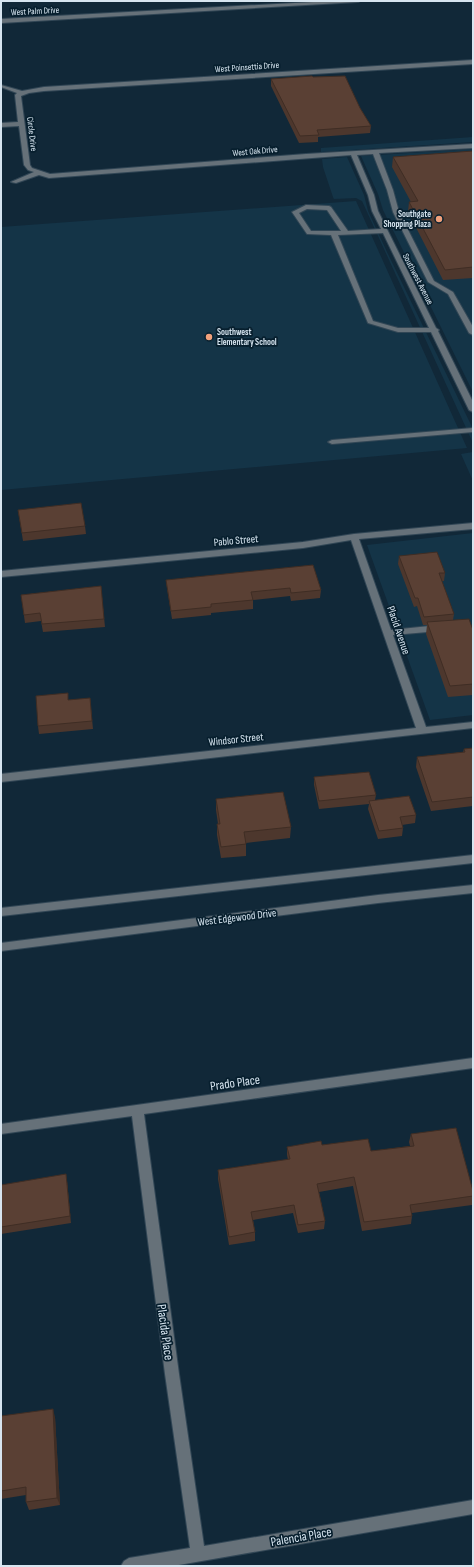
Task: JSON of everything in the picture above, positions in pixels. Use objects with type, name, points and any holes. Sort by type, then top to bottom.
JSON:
[{"type":"street","name":"West Palm Drive","points":[[1,21],[358,1]]},
{"type":"street","name":"West Poinsettia Drive","points":[[22,93],[44,89],[473,62]]},
{"type":"street","points":[[2,86],[22,93]]},
{"type":"street","name":"Circle Drive","points":[[22,93],[18,96],[18,100],[27,165],[30,169],[38,173]]},
{"type":"street","points":[[1,125],[22,124]]},
{"type":"street","name":"West Oak Drive","points":[[38,173],[49,176],[353,153],[473,146]]},
{"type":"street","points":[[376,152],[390,190],[396,212],[431,282],[451,293],[473,333]]},
{"type":"street","name":"Southwest Avenue","points":[[353,153],[385,230],[473,410]]},
{"type":"street","points":[[14,182],[38,173]]},
{"type":"street","points":[[346,233],[329,208],[306,207],[295,212],[309,233],[334,234],[385,230]]},
{"type":"street","points":[[334,234],[370,322],[398,330],[435,330]]},
{"type":"street","points":[[332,442],[473,430]]},
{"type":"street","name":"Pablo Street","points":[[1,574],[303,545],[354,537],[473,526]]},
{"type":"street","name":"Placid Avenue","points":[[354,537],[422,730]]},
{"type":"street","points":[[388,633],[450,627]]},
{"type":"street","name":"Windsor Street","points":[[1,778],[473,725]]},
{"type":"street","points":[[1,912],[473,859]]},
{"type":"street","name":"West Edgewood Drive","points":[[1,947],[378,899],[473,889]]},
{"type":"street","name":"Prado Place","points":[[1,1129],[473,1063]]},
{"type":"street","name":"Placida Place","points":[[137,1110],[171,1367],[198,1554]]},
{"type":"street","name":"Palencia Place","points":[[129,1566],[473,1507]]},
{"type":"shaded area","points":[[473,137],[473,142],[321,152],[321,148]]},
{"type":"shaded area","points":[[473,149],[473,392],[383,210],[378,194],[361,156]]},
{"type":"shaded area","points":[[347,157],[364,195],[368,211],[473,429],[473,443],[362,201],[356,198],[334,199],[333,197],[323,167],[322,159]]},
{"type":"shaded area","name":"Southwest Elementary School","points":[[356,201],[467,448],[1,490],[1,227]]},
{"type":"shaded area","points":[[473,452],[473,481],[461,454]]},
{"type":"shaded area","points":[[473,533],[473,715],[430,720],[367,545]]},
{"type":"building","points":[[312,76],[345,76],[360,108],[371,126],[317,130],[319,135],[300,136],[271,79]]},
{"type":"building","name":"Southgate Shopping Plaza","points":[[473,151],[473,267],[445,270],[409,202],[418,201],[393,157]]},
{"type":"building","points":[[81,503],[85,526],[22,533],[18,510]]},
{"type":"building","points":[[437,552],[445,573],[439,573],[454,614],[424,617],[418,598],[415,598],[399,556]]},
{"type":"building","points":[[313,565],[321,590],[291,593],[290,588],[251,592],[253,600],[211,604],[211,607],[171,611],[166,580]]},
{"type":"building","points":[[101,586],[104,619],[42,624],[40,613],[24,615],[21,595]]},
{"type":"building","points":[[469,619],[473,630],[473,684],[450,686],[427,622]]},
{"type":"building","points":[[68,693],[68,700],[90,698],[92,721],[38,726],[36,696]]},
{"type":"building","points":[[473,748],[473,797],[432,802],[417,757],[465,752],[464,749]]},
{"type":"building","points":[[369,772],[376,795],[319,801],[314,777]]},
{"type":"building","points":[[283,792],[291,827],[244,832],[246,844],[221,847],[217,824],[220,824],[216,799]]},
{"type":"building","points":[[409,796],[416,815],[400,817],[403,828],[379,831],[369,801]]},
{"type":"building","points":[[456,1128],[473,1191],[473,1196],[410,1205],[412,1216],[364,1222],[354,1177],[317,1184],[325,1221],[298,1225],[294,1205],[251,1212],[255,1232],[229,1237],[218,1170],[290,1159],[287,1147],[321,1141],[322,1145],[368,1139],[371,1151],[414,1146],[411,1134]]},
{"type":"building","points":[[66,1174],[70,1216],[1,1227],[1,1185]]},
{"type":"building","points":[[53,1409],[57,1498],[26,1502],[26,1487],[1,1491],[1,1416]]},
{"type":"place","name":"Southgate Shopping Plaza","points":[[439,219]]},
{"type":"place","name":"Southwest Elementary School","points":[[209,337]]}]
